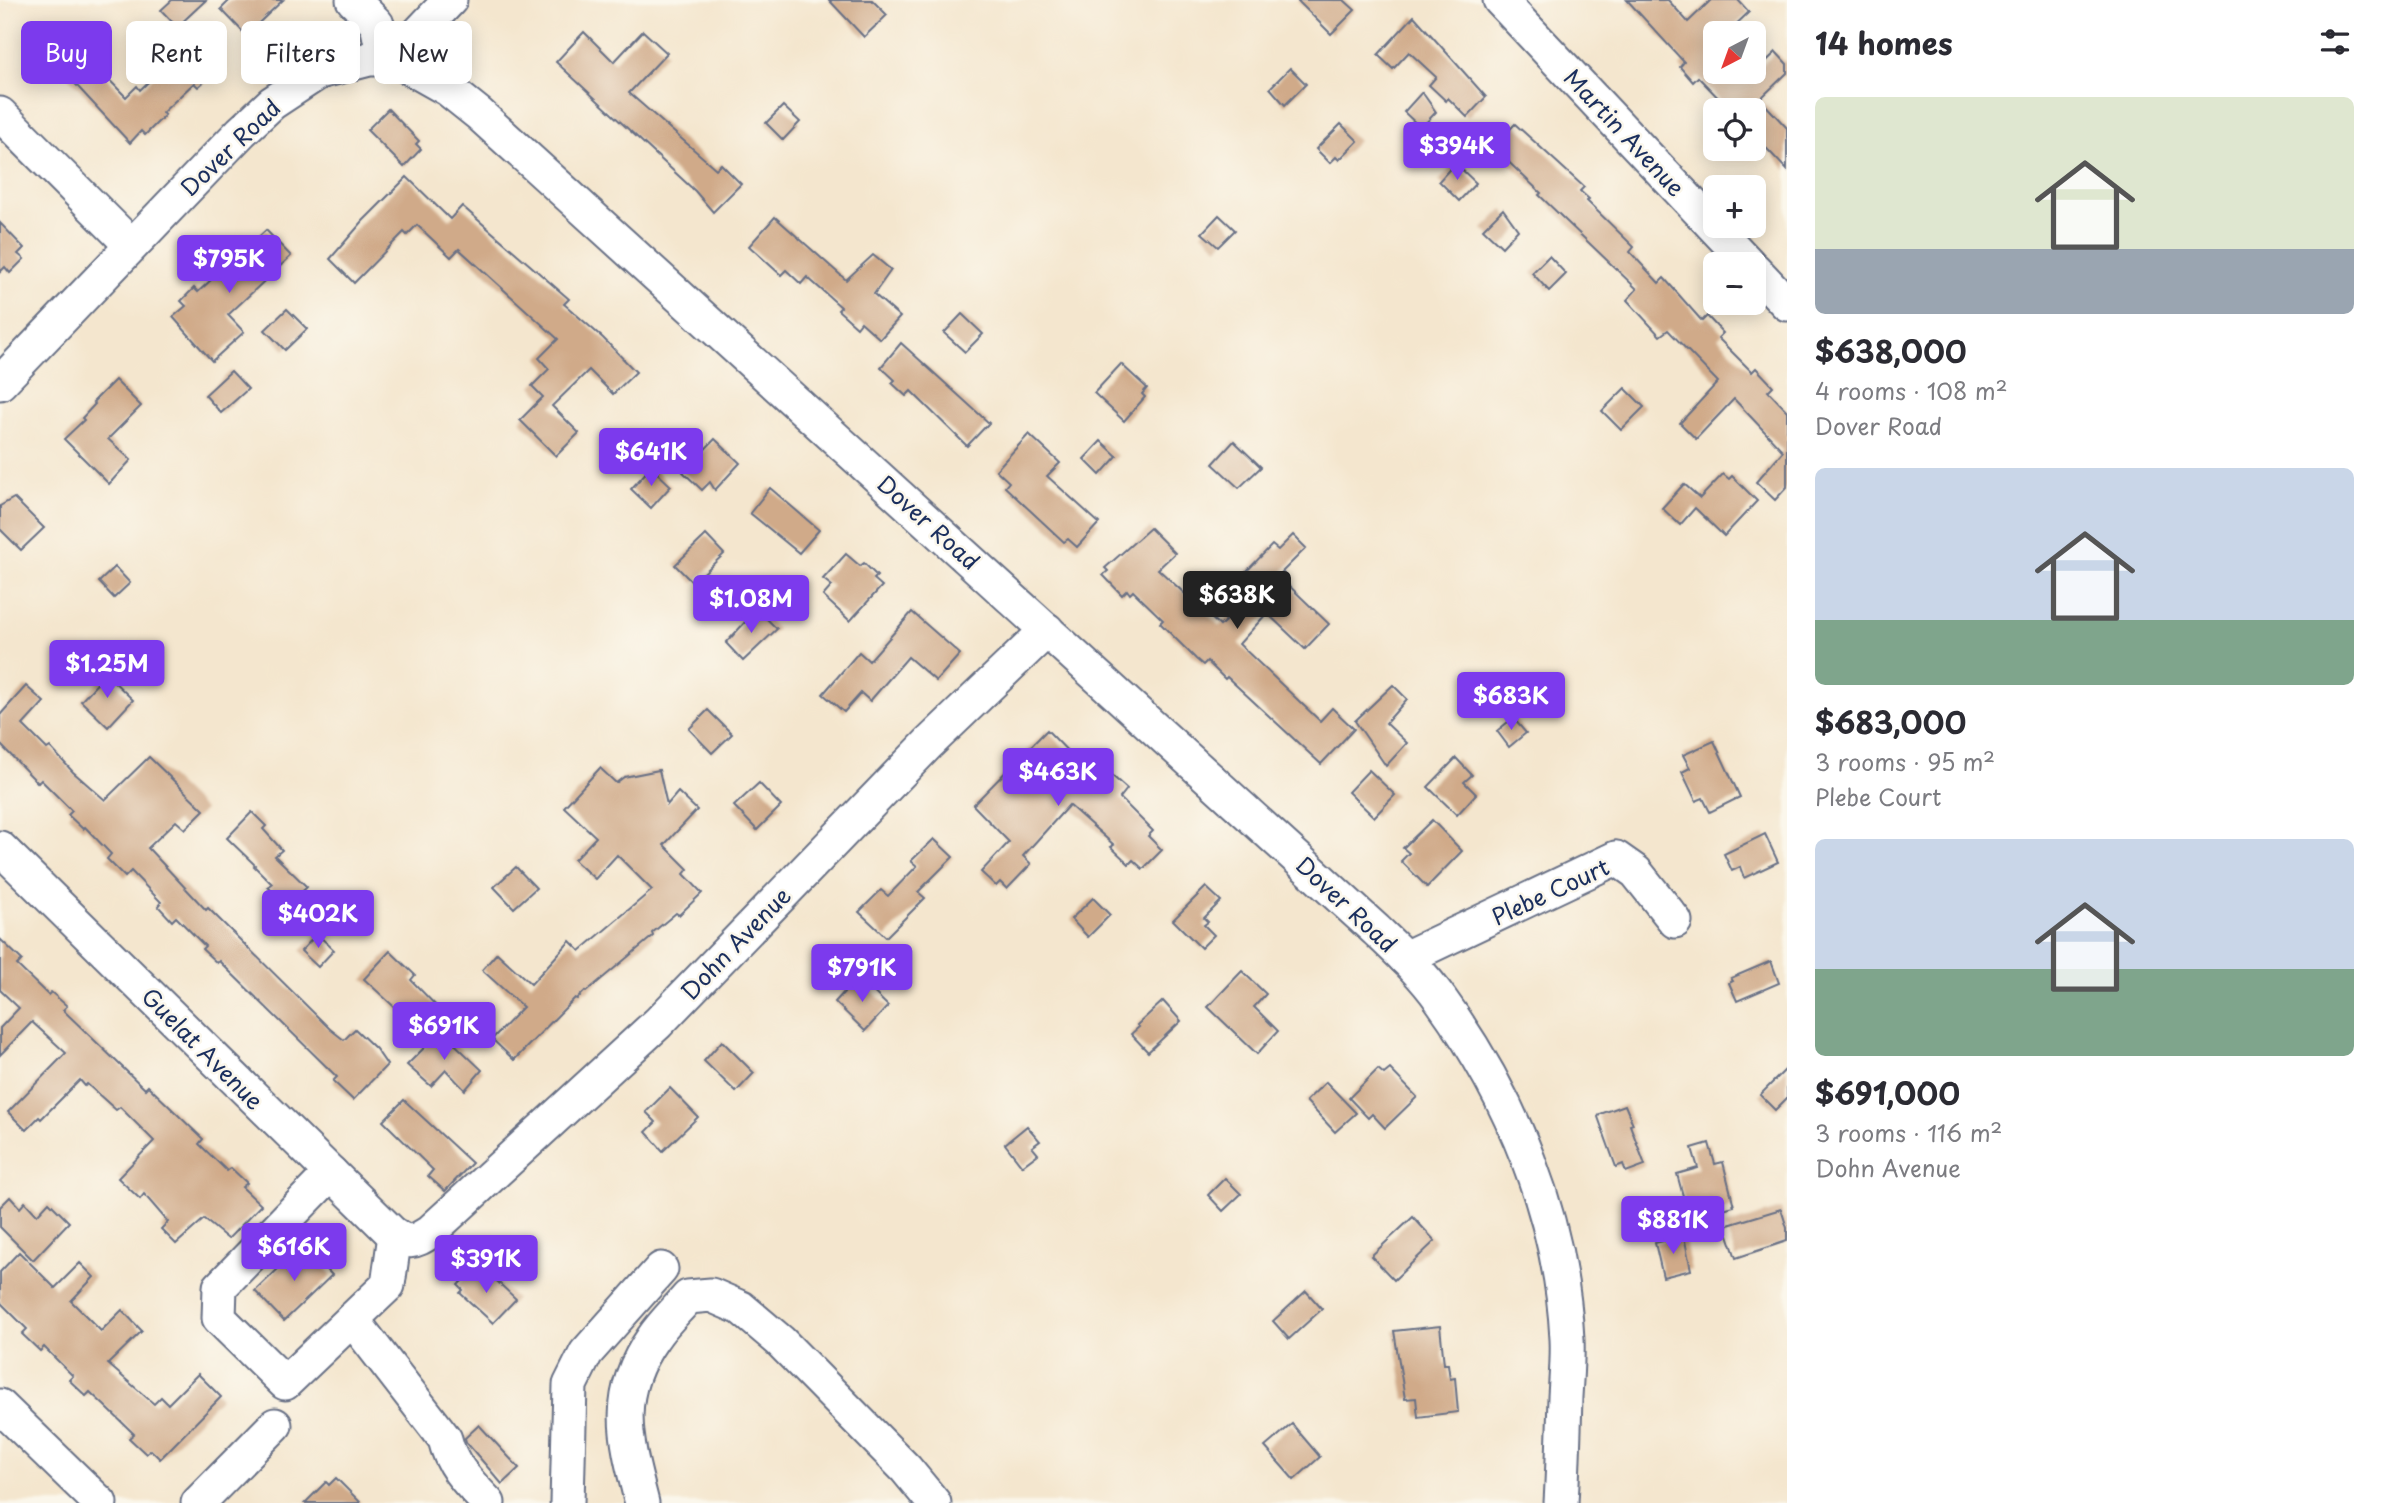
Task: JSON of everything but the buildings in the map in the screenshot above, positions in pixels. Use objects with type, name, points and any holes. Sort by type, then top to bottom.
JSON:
[{"type":"street","points":[[353,0],[374,21]]},
{"type":"street","points":[[428,21],[450,0]]},
{"type":"street","name":"Martin Avenue","points":[[1500,0],[1738,252]]},
{"type":"street","name":"Dover Road","points":[[0,383],[131,245],[272,103],[319,72],[374,59]]},
{"type":"street","name":"Dover Road","points":[[437,84],[479,114],[1047,630],[1405,958],[1440,998],[1487,1069],[1521,1140],[1544,1206],[1560,1276],[1567,1339],[1561,1503]]},
{"type":"street","points":[[0,114],[131,245]]},
{"type":"street","points":[[1766,282],[1787,304]]},
{"type":"street","name":"Dohn Avenue","points":[[403,1238],[418,1240],[430,1232],[658,1023],[928,744],[1047,630]]},
{"type":"street","name":"Guelat Avenue","points":[[0,848],[331,1173],[403,1238]]},
{"type":"street","name":"Plebe Court","points":[[1405,958],[1616,858],[1636,872],[1675,921]]},
{"type":"street","points":[[331,1173],[220,1287],[219,1318],[285,1383],[388,1285],[403,1238]]},
{"type":"street","points":[[566,1503],[570,1385],[586,1353],[661,1269]]},
{"type":"street","points":[[642,1503],[627,1442],[628,1388],[637,1364],[654,1337],[688,1297],[711,1295],[741,1308],[780,1341],[906,1469],[934,1503]]},
{"type":"street","points":[[352,1319],[445,1438],[461,1449],[512,1503]]},
{"type":"street","points":[[0,1406],[100,1503]]},
{"type":"street","points":[[198,1503],[275,1425]]},
{"type":"street","points":[[445,1438],[449,1457],[464,1478],[488,1503]]}]
